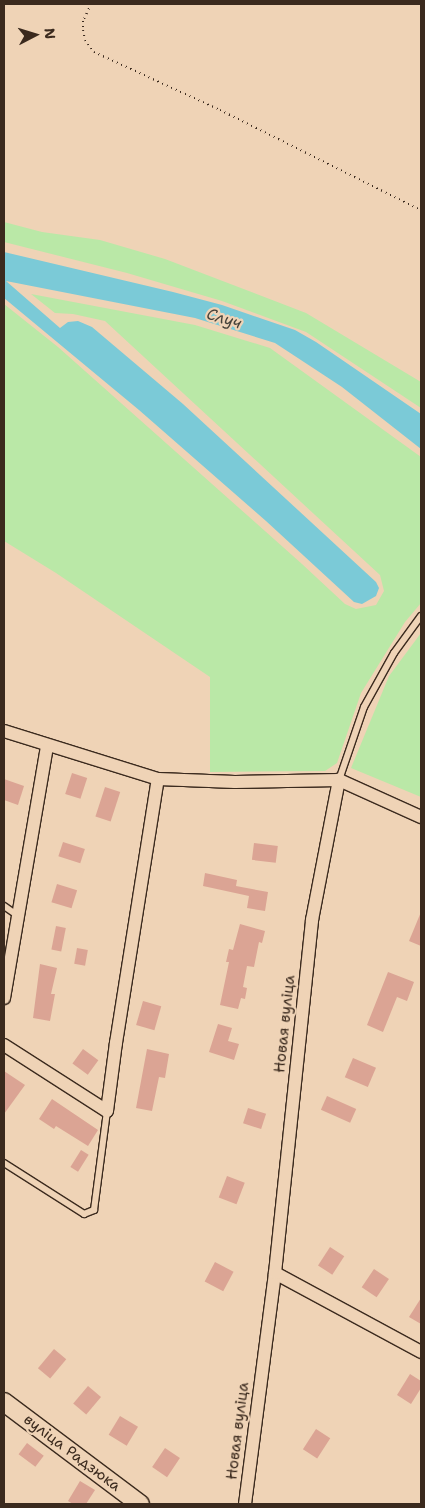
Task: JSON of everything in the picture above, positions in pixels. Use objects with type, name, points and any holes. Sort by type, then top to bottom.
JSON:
[{"type":"main road","name":"вуліца Радзюка","points":[[4,1402],[140,1504]]},
{"type":"street","points":[[4,731],[47,746],[158,779],[235,782],[339,780],[421,817]]},
{"type":"street","points":[[4,998],[47,746]]},
{"type":"street","points":[[4,1045],[107,1111],[158,779]]},
{"type":"street","name":"Новая вуліца","points":[[245,1504],[275,1273],[312,920],[339,780]]},
{"type":"street","points":[[275,1273],[421,1352]]},
{"type":"lane","points":[[339,780],[364,708],[394,653],[421,616]]},
{"type":"lane","points":[[4,906],[17,915]]},
{"type":"lane","points":[[4,1163],[84,1214],[94,1210],[107,1111]]},
{"type":"path","points":[[90,4],[83,22],[83,30],[85,40],[94,52],[220,110],[421,210]]},
{"type":"green space","points":[[4,222],[42,232],[100,240],[165,259],[306,313],[421,382],[421,408],[306,332],[222,301],[127,273],[4,242]]},
{"type":"green space","points":[[31,294],[195,325],[270,348],[421,457],[421,603],[405,622],[361,693],[337,763],[325,771],[210,772],[210,677],[56,573],[4,541],[4,304],[58,347],[345,604],[356,609],[376,605],[384,591],[380,575],[105,321],[73,314],[55,313]]},
{"type":"green space","points":[[421,633],[421,797],[351,768],[389,676]]},
{"type":"water","name":"Случ","points":[[4,252],[222,305],[295,330],[316,342],[421,414],[421,449],[342,387],[275,343],[195,318],[6,281],[60,328],[68,322],[78,321],[92,327],[183,404],[376,582],[379,588],[376,596],[362,604],[354,602],[266,521],[139,410],[4,298]]},
{"type":"building","points":[[72,773],[87,778],[80,799],[65,794]]},
{"type":"building","points":[[4,779],[24,786],[18,805],[4,800]]},
{"type":"building","points":[[105,787],[120,792],[111,821],[95,816]]},
{"type":"building","points":[[63,842],[85,849],[80,863],[58,856]]},
{"type":"building","points":[[254,843],[278,846],[276,863],[252,860]]},
{"type":"building","points":[[205,873],[237,880],[236,886],[268,892],[265,911],[247,908],[249,896],[203,886]]},
{"type":"building","points":[[57,884],[77,890],[72,908],[51,902]]},
{"type":"building","points":[[421,912],[421,946],[409,941]]},
{"type":"building","points":[[240,924],[265,931],[262,943],[259,942],[254,967],[247,966],[243,987],[247,988],[245,999],[241,998],[238,1009],[220,1005],[229,962],[226,962],[229,949],[233,950]]},
{"type":"building","points":[[56,926],[66,928],[61,951],[51,950]]},
{"type":"building","points":[[77,948],[88,950],[85,966],[74,964]]},
{"type":"building","points":[[40,964],[57,968],[51,994],[55,994],[50,1021],[33,1018]]},
{"type":"building","points":[[388,972],[414,982],[407,1001],[397,997],[383,1032],[367,1025]]},
{"type":"building","points":[[143,1001],[161,1006],[154,1030],[136,1025]]},
{"type":"building","points":[[218,1024],[232,1028],[228,1041],[239,1044],[234,1060],[209,1052]]},
{"type":"building","points":[[83,1049],[98,1060],[88,1075],[72,1064]]},
{"type":"building","points":[[147,1049],[169,1054],[165,1078],[159,1077],[152,1111],[136,1108]]},
{"type":"building","points":[[353,1058],[376,1068],[368,1087],[345,1077]]},
{"type":"building","points":[[4,1071],[25,1085],[4,1114]]},
{"type":"building","points":[[327,1096],[356,1109],[350,1123],[321,1110]]},
{"type":"building","points":[[52,1099],[98,1130],[88,1146],[56,1126],[54,1129],[39,1119]]},
{"type":"building","points":[[248,1108],[266,1114],[261,1129],[243,1123]]},
{"type":"building","points":[[81,1150],[89,1155],[78,1172],[70,1167]]},
{"type":"building","points":[[227,1176],[245,1183],[236,1204],[219,1197]]},
{"type":"building","points":[[330,1247],[344,1256],[332,1275],[318,1265]]},
{"type":"building","points":[[215,1262],[234,1272],[223,1291],[205,1281]]},
{"type":"building","points":[[374,1269],[389,1279],[377,1297],[362,1287]]},
{"type":"building","points":[[421,1298],[421,1324],[409,1317]]},
{"type":"building","points":[[54,1349],[66,1359],[50,1378],[38,1368]]},
{"type":"building","points":[[410,1374],[421,1381],[421,1388],[411,1404],[397,1395]]},
{"type":"building","points":[[88,1386],[101,1397],[86,1415],[73,1404]]},
{"type":"building","points":[[120,1416],[138,1427],[127,1446],[109,1435]]},
{"type":"building","points":[[316,1429],[330,1438],[317,1458],[303,1449]]},
{"type":"building","points":[[27,1443],[44,1456],[35,1467],[19,1454]]},
{"type":"building","points":[[165,1448],[180,1458],[167,1477],[152,1467]]},
{"type":"building","points":[[80,1481],[95,1490],[86,1504],[73,1504],[68,1501]]}]
